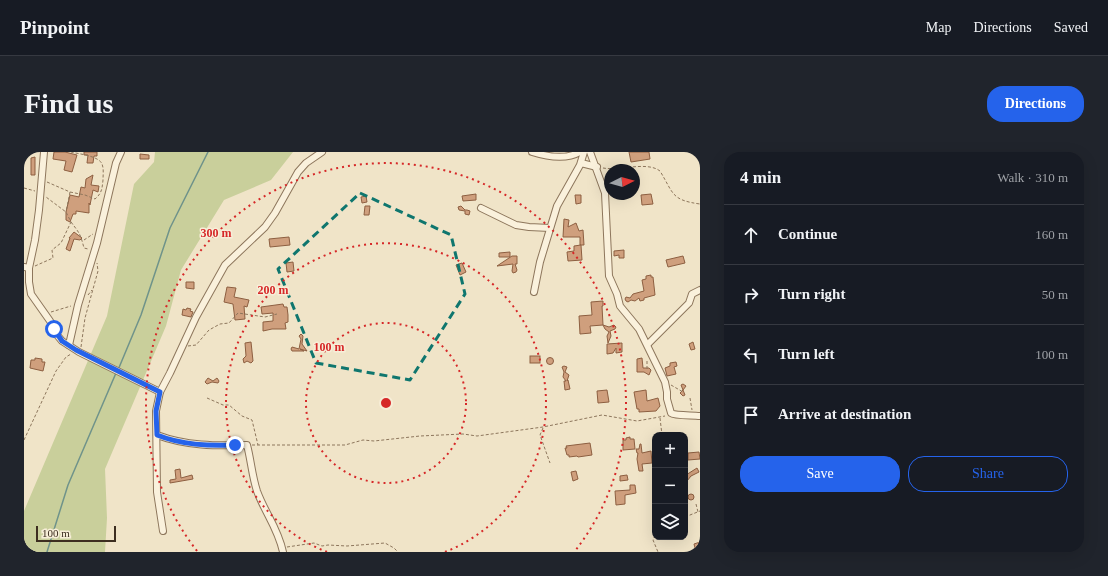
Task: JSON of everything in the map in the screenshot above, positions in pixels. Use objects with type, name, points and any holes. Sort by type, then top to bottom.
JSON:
[{"type":"street","points":[[44,152],[35,240],[27,268],[29,289],[62,341],[160,392]]},
{"type":"street","points":[[69,345],[78,305],[97,242],[116,163],[121,152]]},
{"type":"street","points":[[163,532],[157,492],[156,454],[156,411],[160,392],[196,317],[225,265],[265,227],[275,213],[298,172],[306,163],[322,152]]},
{"type":"street","points":[[532,152],[563,158],[580,152]]},
{"type":"street","points":[[534,292],[540,262],[557,206],[581,163],[584,152]]},
{"type":"street","points":[[590,152],[606,192],[609,276],[617,294],[620,306],[639,329],[648,344],[666,382],[667,399],[672,414],[700,416]]},
{"type":"street","points":[[581,163],[597,167]]},
{"type":"street","points":[[481,208],[516,225],[550,228]]},
{"type":"street","points":[[648,344],[689,303],[692,294],[700,290]]},
{"type":"street","points":[[157,435],[178,442],[191,444],[217,446],[247,445],[257,491],[269,517],[276,528],[282,550]]},
{"type":"path","points":[[44,179],[48,183],[70,192],[95,199],[101,194],[103,166],[101,162],[90,156],[71,152]]},
{"type":"path","points":[[597,167],[614,169],[646,166],[657,168],[674,195],[683,201],[700,204]]},
{"type":"path","points":[[24,188],[40,193],[66,212],[71,222],[61,243],[52,250],[52,258],[43,264],[27,268]]},
{"type":"path","points":[[66,212],[70,192]]},
{"type":"path","points":[[88,294],[93,289]]},
{"type":"path","points":[[45,314],[78,305]]},
{"type":"path","points":[[182,348],[196,344],[209,330],[220,324],[229,322],[238,313],[265,317],[277,314]]},
{"type":"path","points":[[24,440],[56,371],[66,357],[74,352],[83,353]]},
{"type":"path","points":[[666,382],[682,392]]},
{"type":"path","points":[[206,398],[223,405],[229,405],[242,416],[252,420],[258,446]]},
{"type":"path","points":[[690,398],[693,415]]},
{"type":"path","points":[[247,445],[345,445],[363,440],[374,441],[420,436],[464,434],[477,436],[543,427],[602,416],[637,421],[672,414]]},
{"type":"path","points":[[660,417],[662,432]]},
{"type":"path","points":[[543,427],[540,435],[550,463]]},
{"type":"path","points":[[688,516],[699,512],[696,504]]},
{"type":"path","points":[[653,540],[658,552]]},
{"type":"path","points":[[282,550],[314,543],[322,546],[347,546],[385,543],[398,552]]},
{"type":"highlighted area","points":[[360,193],[451,235],[465,294],[410,380],[316,363],[278,269]]},
{"type":"green space","points":[[155,152],[293,152],[271,180],[224,200],[181,270],[166,326],[105,469],[107,518],[105,552],[24,552],[24,511],[107,316],[134,184],[154,162]]},
{"type":"building","points":[[54,152],[65,152],[77,155],[72,172],[64,170],[66,161],[53,159]]},
{"type":"building","points":[[84,152],[97,152],[97,156],[94,156],[93,163],[87,163],[88,155],[84,155]]},
{"type":"building","points":[[629,152],[649,152],[650,159],[631,162]]},
{"type":"building","points":[[140,154],[149,155],[149,159],[140,159]]},
{"type":"building","points":[[35,157],[35,175],[31,175],[31,158]]},
{"type":"building","points":[[93,175],[91,185],[99,186],[98,192],[93,190],[90,205],[89,203],[89,213],[76,211],[76,214],[73,214],[70,222],[66,220],[66,212],[70,195],[79,197],[81,187],[85,188],[86,179]]},
{"type":"building","points":[[476,194],[476,200],[463,201],[462,196]]},
{"type":"building","points":[[651,194],[653,204],[642,205],[641,195]]},
{"type":"building","points":[[575,195],[581,195],[581,203],[576,204]]},
{"type":"building","points":[[366,196],[367,202],[362,203],[361,197]]},
{"type":"building","points":[[365,206],[370,206],[369,215],[364,215]]},
{"type":"building","points":[[461,206],[465,210],[470,211],[469,215],[465,214],[465,211],[459,210],[458,207]]},
{"type":"building","points":[[564,219],[569,220],[568,227],[576,223],[579,231],[583,230],[584,245],[580,245],[580,237],[563,237]]},
{"type":"building","points":[[74,232],[82,238],[80,240],[74,239],[70,251],[66,249],[69,238]]},
{"type":"building","points":[[289,237],[290,245],[270,247],[269,239]]},
{"type":"building","points":[[581,245],[582,260],[568,261],[567,252],[574,251],[574,246]]},
{"type":"building","points":[[624,250],[624,258],[619,258],[619,255],[614,256],[614,251]]},
{"type":"building","points":[[510,252],[510,257],[499,257],[499,253]]},
{"type":"building","points":[[512,256],[517,256],[517,264],[515,264],[517,270],[516,272],[513,273],[512,271],[513,264],[497,266]]},
{"type":"building","points":[[683,256],[685,263],[668,267],[666,260]]},
{"type":"building","points":[[293,262],[294,271],[287,272],[286,263]]},
{"type":"building","points":[[462,263],[466,272],[460,275],[456,265]]},
{"type":"building","points":[[651,275],[651,277],[653,277],[655,295],[644,298],[644,300],[640,301],[639,298],[635,301],[626,301],[626,297],[630,298],[633,294],[644,291],[642,280],[646,279],[646,276]]},
{"type":"building","points":[[186,282],[194,282],[194,289],[186,288]]},
{"type":"building","points":[[227,287],[236,288],[234,297],[249,300],[247,307],[244,306],[245,319],[235,320],[233,304],[224,302]]},
{"type":"building","points":[[603,301],[603,325],[590,326],[591,333],[580,334],[579,316],[592,315],[591,302]]},
{"type":"building","points":[[283,304],[284,307],[287,307],[288,315],[288,322],[285,323],[286,329],[272,329],[263,331],[263,322],[273,321],[273,313],[262,314],[261,307]]},
{"type":"building","points":[[187,308],[191,309],[190,311],[193,312],[191,317],[182,315],[183,309],[186,310]]},
{"type":"building","points":[[603,325],[609,327],[614,325],[616,327],[610,331],[611,336],[608,343],[607,336],[609,332]]},
{"type":"building","points":[[301,334],[303,336],[302,344],[307,351],[300,349],[304,351],[292,351],[292,347],[299,349],[301,339],[299,336]]},
{"type":"building","points":[[251,342],[253,361],[251,363],[247,361],[244,363],[243,359],[246,356],[245,343]]},
{"type":"building","points":[[693,342],[695,349],[691,350],[689,344]]},
{"type":"building","points":[[622,343],[622,352],[616,353],[616,348],[613,353],[607,354],[607,344]]},
{"type":"building","points":[[530,356],[540,356],[540,363],[530,363]]},
{"type":"building","points":[[35,358],[42,359],[42,362],[45,362],[43,371],[30,368],[31,360],[35,360]]},
{"type":"building","points":[[550,358],[553,361],[550,364],[547,361]]},
{"type":"building","points":[[642,358],[643,368],[649,368],[651,370],[649,375],[644,372],[637,372],[637,359]]},
{"type":"building","points":[[676,362],[677,366],[674,367],[676,374],[667,376],[665,368],[670,366],[670,363]]},
{"type":"building","points":[[562,367],[567,367],[565,372],[569,375],[567,381],[568,380],[570,389],[565,390],[564,381],[566,381],[563,377],[564,372]]},
{"type":"building","points":[[208,378],[213,381],[217,378],[219,381],[218,383],[212,382],[207,384],[205,382]]},
{"type":"building","points":[[683,384],[686,386],[683,390],[681,385]]},
{"type":"building","points":[[607,390],[609,402],[598,403],[597,391]]},
{"type":"building","points":[[646,390],[647,401],[658,398],[660,406],[656,411],[639,412],[639,409],[637,409],[634,392]]},
{"type":"building","points":[[683,390],[685,395],[683,396],[680,393]]},
{"type":"building","points":[[630,437],[630,439],[634,439],[635,449],[623,450],[623,440]]},
{"type":"building","points":[[590,443],[592,455],[569,457],[569,455],[567,455],[565,448],[567,448],[566,446]]},
{"type":"building","points":[[641,444],[642,453],[651,451],[652,463],[642,464],[643,471],[639,471],[637,459],[638,453],[636,449],[639,449]]},
{"type":"building","points":[[699,452],[700,459],[688,460],[688,453]]},
{"type":"building","points":[[697,468],[699,472],[691,476],[688,480],[688,474]]},
{"type":"building","points":[[180,469],[181,478],[192,475],[193,479],[170,483],[170,480],[176,479],[175,470]]},
{"type":"building","points":[[576,471],[578,479],[573,481],[571,472]]},
{"type":"building","points":[[627,475],[628,480],[620,481],[620,476]]},
{"type":"building","points":[[630,485],[635,485],[636,493],[625,495],[625,504],[616,505],[615,491],[630,490]]},
{"type":"building","points":[[689,495],[693,495],[693,499],[689,499]]},
{"type":"building","points":[[700,542],[700,552],[696,552],[694,544]]},
{"type":"waterway","points":[[118,370],[141,315],[170,228],[208,152]]},
{"type":"waterway","points":[[47,552],[68,485],[116,373]]},
{"type":"route","points":[[54,329],[62,341],[76,350],[160,392],[156,411],[157,435],[178,442],[191,444],[217,446],[235,445]]}]
